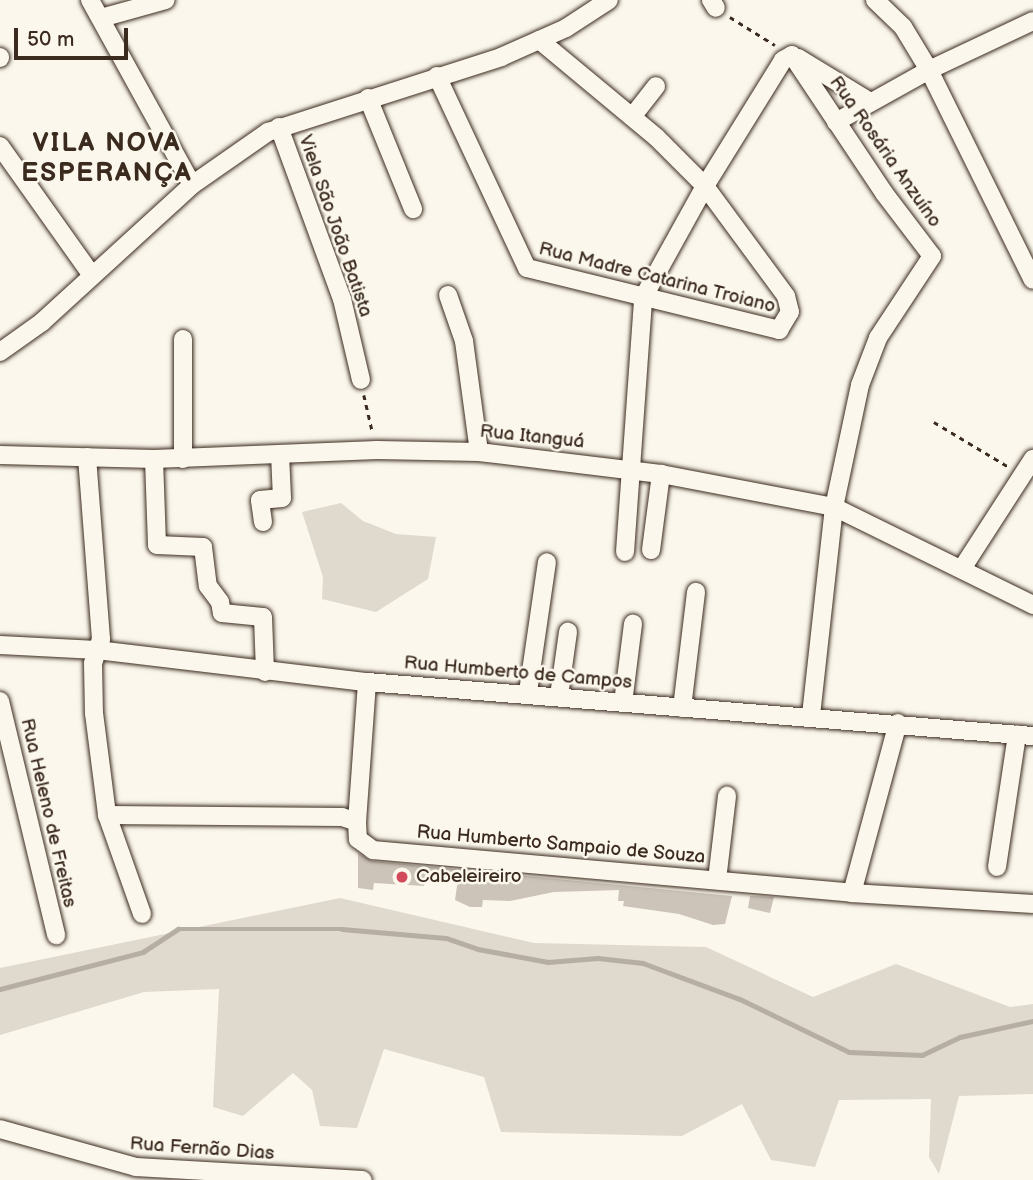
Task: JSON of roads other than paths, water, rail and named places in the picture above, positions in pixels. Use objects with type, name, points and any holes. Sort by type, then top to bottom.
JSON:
[{"type":"street","points":[[90,0],[192,184]]},
{"type":"street","points":[[101,18],[166,0]]},
{"type":"street","points":[[0,352],[42,322],[192,184],[279,127],[539,40],[609,0]]},
{"type":"street","points":[[875,0],[903,27],[929,70],[1033,280]]},
{"type":"street","points":[[836,122],[929,70],[1033,21]]},
{"type":"street","points":[[539,40],[632,117],[705,186]]},
{"type":"street","points":[[625,552],[633,470],[643,298],[705,186],[783,60],[792,55]]},
{"type":"street","name":"Rua Rosária Anzuíno","points":[[792,55],[870,102]]},
{"type":"street","name":"Rua Rosária Anzuíno","points":[[792,55],[836,122],[932,256],[878,338],[860,385],[834,507]]},
{"type":"street","name":"Rua Madre Catarina Troiano","points":[[437,76],[522,263],[532,271],[779,330],[790,312],[786,296],[705,186]]},
{"type":"street","points":[[632,117],[656,86]]},
{"type":"street","points":[[368,98],[413,209]]},
{"type":"street","name":"Viela São João Batista","points":[[279,127],[342,299],[361,380]]},
{"type":"street","points":[[0,146],[92,274]]},
{"type":"street","points":[[448,295],[464,341],[479,452]]},
{"type":"street","points":[[183,339],[183,459]]},
{"type":"street","name":"Rua Itanguá","points":[[0,455],[154,460],[377,450],[479,452],[661,474],[834,507],[962,567],[1033,605]]},
{"type":"street","points":[[263,522],[260,500],[282,498],[280,454]]},
{"type":"street","points":[[87,457],[101,639],[97,650],[94,713],[107,815],[142,914]]},
{"type":"street","points":[[962,567],[1033,459]]},
{"type":"street","points":[[154,460],[157,545],[203,547],[208,586],[220,602],[222,613],[263,617],[265,672]]},
{"type":"street","points":[[651,550],[661,474]]},
{"type":"street","points":[[811,715],[834,507]]},
{"type":"street","points":[[528,692],[547,562]]},
{"type":"street","points":[[682,708],[696,592]]},
{"type":"street","points":[[623,703],[633,624]]},
{"type":"street","points":[[559,696],[568,632]]},
{"type":"street","name":"Rua Humberto de Campos","points":[[0,645],[97,650],[367,682],[528,692],[623,703],[811,715],[1025,735]]},
{"type":"street","points":[[107,815],[342,817],[357,822],[367,682]]},
{"type":"street","name":"Rua Heleno de Freitas","points":[[0,701],[55,935]]},
{"type":"street","points":[[852,893],[898,723]]},
{"type":"street","points":[[997,867],[1025,735]]},
{"type":"street","points":[[717,880],[727,796]]},
{"type":"street","name":"Rua Humberto Sampaio de Souza","points":[[357,822],[358,839],[373,850],[852,893],[1033,904]]},
{"type":"street","name":"Rua Fernão Dias","points":[[0,1129],[136,1167],[363,1180]]},
{"type":"waterway","points":[[0,989],[143,952],[178,929],[342,929],[446,938],[478,949],[548,962],[598,958],[643,963],[740,999],[849,1052],[922,1055],[960,1037],[1033,1021]]},
{"type":"place","name":"Cabeleireiro","points":[[402,877]]},
{"type":"district","name":"VILA NOVA ESPERANÇA","points":[[107,159]]}]
